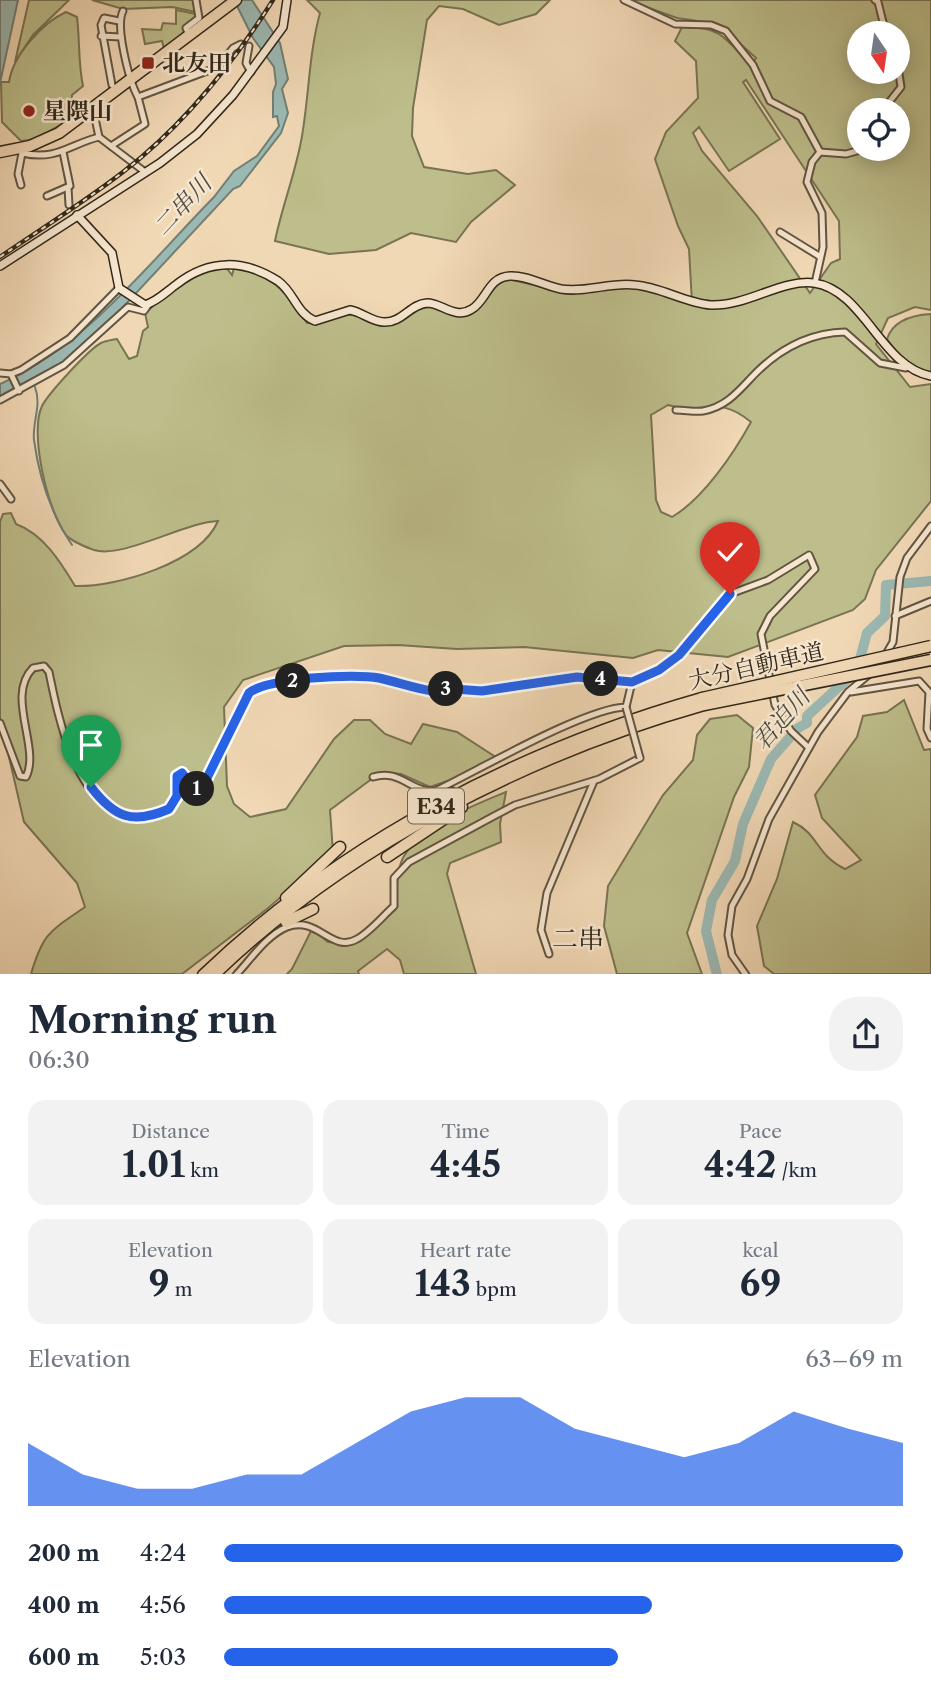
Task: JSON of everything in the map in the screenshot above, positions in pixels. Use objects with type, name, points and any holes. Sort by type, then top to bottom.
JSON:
[{"type":"highway","points":[[4,151],[21,150],[59,133],[236,0]]},
{"type":"highway","name":"大分自動車道","points":[[204,974],[242,939],[375,842],[592,733],[703,701],[931,646]]},
{"type":"highway","name":"大分自動車道","points":[[703,701],[931,660]]},
{"type":"highway","points":[[419,800],[453,792],[512,772]]},
{"type":"highway","points":[[387,858],[512,772]]},
{"type":"highway","name":"大分自動車道","points":[[217,971],[342,873],[415,827],[512,772]]},
{"type":"highway","points":[[242,939],[340,847]]},
{"type":"highway","points":[[217,971],[287,921],[313,909]]},
{"type":"street","points":[[190,35],[186,28],[199,18],[197,0]]},
{"type":"street","points":[[0,266],[145,172],[197,134],[251,72],[283,27],[287,0]]},
{"type":"street","points":[[624,0],[675,24],[711,24],[726,31],[753,65],[770,101],[801,117],[820,152]]},
{"type":"street","points":[[875,0],[878,2],[883,21]]},
{"type":"street","points":[[111,146],[145,124],[121,37],[119,21],[122,11]]},
{"type":"street","points":[[112,85],[101,36],[102,19],[119,21]]},
{"type":"street","points":[[101,36],[121,37]]},
{"type":"street","points":[[138,97],[218,67],[233,48],[241,44]]},
{"type":"street","points":[[249,46],[246,63],[251,72]]},
{"type":"street","points":[[93,109],[99,137],[145,172]]},
{"type":"street","points":[[21,185],[18,174],[21,150],[37,155],[63,152],[99,137]]},
{"type":"street","points":[[63,152],[69,174],[69,205]]},
{"type":"street","points":[[820,152],[847,154]]},
{"type":"street","points":[[815,283],[823,247],[822,213],[807,182],[812,162],[820,152]]},
{"type":"street","points":[[47,197],[68,188]]},
{"type":"street","points":[[77,215],[112,253],[120,288],[135,301],[149,304]]},
{"type":"street","points":[[780,232],[819,256]]},
{"type":"street","points":[[0,400],[64,365],[128,307],[144,311],[149,304],[190,274],[217,263],[233,264],[267,274],[282,284],[301,311],[314,321],[350,310],[375,320],[394,321],[420,304],[430,303],[446,311],[465,313],[473,309],[495,281],[510,276],[564,290],[630,284],[648,286],[709,305],[732,304],[794,284],[815,283],[845,300],[906,368]]},
{"type":"street","points":[[0,373],[12,374],[70,338],[120,288]]},
{"type":"street","points":[[676,410],[703,411],[735,398],[751,378],[788,348],[830,332],[845,332],[880,363],[931,376]]},
{"type":"street","points":[[12,374],[19,391]]},
{"type":"street","points":[[0,484],[12,499]]},
{"type":"street","points":[[745,974],[732,955],[728,935],[732,906],[747,879],[769,819],[808,747],[848,692],[879,666],[893,642],[900,578],[907,558],[931,526]]},
{"type":"street","points":[[0,723],[20,776],[26,777],[29,756],[24,716],[25,681],[33,668],[44,666],[48,672],[61,732],[91,787],[113,813],[145,815],[169,809],[177,796],[177,776],[180,773],[195,790],[204,784],[244,701],[254,689],[335,676],[379,678],[432,691],[439,688],[482,691],[577,677],[632,682],[659,670],[679,655],[730,594],[741,587],[768,580],[809,555],[815,569],[770,616],[761,634],[775,705],[791,731],[808,747]]},
{"type":"street","points":[[895,616],[931,601]]},
{"type":"street","points":[[848,692],[919,681],[929,692],[927,729],[931,738]]},
{"type":"street","points":[[237,974],[260,948],[286,927],[302,923],[316,927],[323,935],[337,941],[357,940],[394,906],[394,878],[409,862],[515,805],[594,781],[640,758],[626,707],[632,682]]},
{"type":"street","points":[[373,777],[389,774],[425,791],[438,790],[554,733],[609,710],[626,707]]},
{"type":"street","points":[[549,954],[541,930],[547,893],[594,781]]},
{"type":"green space","points":[[29,0],[69,0],[33,35],[15,62]]},
{"type":"green space","points":[[92,0],[195,0],[196,12],[172,7],[123,9]]},
{"type":"green space","points":[[307,0],[550,0],[536,14],[499,25],[463,9],[439,6],[427,20],[413,108],[412,136],[424,167],[468,174],[496,170],[515,185],[471,222],[456,242],[411,233],[376,250],[329,254],[275,241],[299,149],[320,13]]},
{"type":"green space","points":[[627,0],[931,0],[931,310],[915,307],[888,318],[876,344],[910,387],[931,384],[931,501],[876,570],[865,599],[853,610],[728,657],[658,650],[633,658],[524,647],[457,649],[398,645],[344,646],[243,680],[224,707],[227,786],[234,804],[250,817],[286,809],[334,739],[354,720],[370,720],[385,734],[411,744],[423,724],[457,732],[497,758],[462,776],[430,787],[401,774],[381,772],[330,810],[333,852],[267,909],[182,974],[31,974],[49,934],[85,907],[77,883],[24,822],[0,718],[0,522],[3,514],[11,513],[16,524],[43,541],[75,586],[113,582],[156,570],[194,549],[208,536],[218,521],[189,527],[137,545],[106,551],[94,550],[72,540],[59,524],[42,472],[38,434],[39,418],[46,400],[79,362],[101,343],[117,339],[129,359],[137,356],[143,331],[148,327],[145,313],[182,282],[214,267],[225,266],[232,275],[234,268],[248,271],[269,280],[285,294],[307,323],[348,315],[391,325],[429,307],[467,313],[476,311],[491,288],[508,279],[563,292],[631,287],[692,303],[689,249],[678,226],[655,159],[666,132],[698,98],[696,61],[675,41],[682,27],[706,29],[722,36],[751,66],[756,58],[718,24],[677,18]],"holes":[[[746,80],[839,221],[840,259],[831,263],[810,293],[757,216],[702,151],[693,133],[699,127],[729,171],[780,139],[743,82]],[[668,405],[680,408],[719,407],[739,413],[751,422],[727,461],[706,487],[672,517],[661,512],[656,500],[651,415]]]},
{"type":"green space","points":[[176,10],[196,14],[195,19],[184,28],[185,33],[164,49],[162,41],[145,44],[142,29],[161,30],[163,23],[176,24]]},
{"type":"green space","points":[[66,12],[77,17],[83,86],[72,95],[72,118],[36,139],[21,141],[2,122],[1,82],[9,82],[16,61],[38,32]]},
{"type":"green space","points":[[931,314],[931,373],[905,363],[887,339],[894,327],[904,320]]},
{"type":"green space","points":[[904,700],[924,750],[931,749],[931,974],[774,974],[764,966],[757,926],[777,879],[793,822],[808,832],[828,857],[845,869],[861,860],[822,818],[815,795],[857,737],[863,716],[887,712]]},
{"type":"green space","points":[[737,715],[753,728],[749,767],[734,797],[687,933],[702,974],[617,974],[604,926],[608,886],[663,795],[693,760],[697,735],[710,719]]},
{"type":"green space","points":[[506,792],[500,824],[501,842],[450,863],[447,874],[476,974],[404,974],[400,960],[387,949],[358,971],[359,974],[287,974],[312,929],[328,942],[354,944],[395,910],[398,875],[404,856],[423,835],[450,817]]},
{"type":"water","points":[[0,0],[18,0],[0,83]]},
{"type":"water","points":[[234,0],[252,0],[280,43],[288,79],[282,89],[288,113],[281,133],[240,186],[233,189],[98,334],[58,366],[0,397],[0,384],[61,348],[115,301],[214,197],[234,171],[257,156],[279,126],[277,116],[273,117],[273,92],[276,84],[274,67],[253,38]]},
{"type":"waterway","points":[[35,387],[38,401],[34,440],[39,468],[47,495],[72,545]]},
{"type":"waterway","name":"君迫川","points":[[717,974],[706,931],[712,900],[735,861],[743,824],[771,759],[798,728],[807,723],[807,716],[857,670],[867,633],[885,616],[886,585],[931,581]]},
{"type":"railway","points":[[0,257],[78,205],[145,154],[206,93],[273,0]]},
{"type":"place","name":"北友田","points":[[148,63]]},
{"type":"place","name":"星隈山","points":[[29,111]]},
{"type":"district","name":"二串","points":[[578,939]]},
{"type":"route","points":[[91,787],[106,807],[123,816],[145,815],[169,809],[177,796],[177,776],[180,773],[195,790],[204,784],[249,693],[254,689],[288,681],[359,675],[432,691],[435,688],[482,691],[565,677],[632,682],[659,670],[679,655],[730,594]]},
{"type":"water label","name":"二串川","points":[[182,205]]}]
